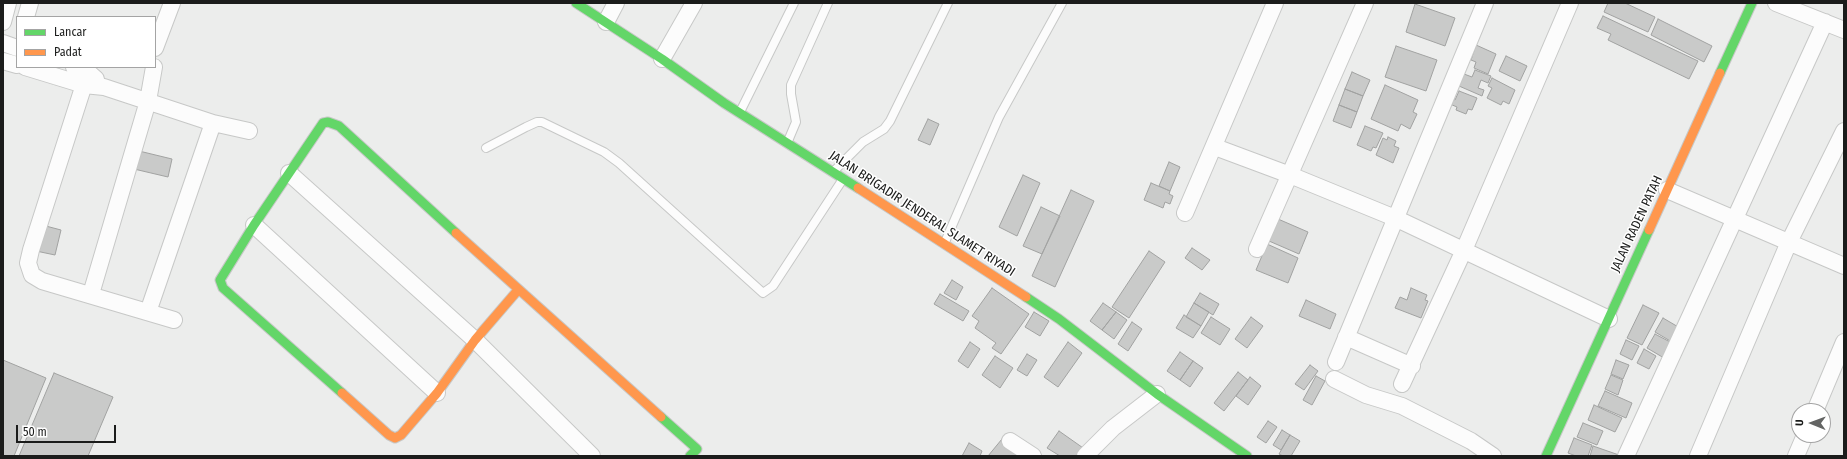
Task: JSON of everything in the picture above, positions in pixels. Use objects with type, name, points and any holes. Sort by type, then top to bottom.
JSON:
[{"type":"main road","name":"JALAN BRIGADIR JENDERAL SLAMET RIYADI","points":[[576,3],[740,112],[1059,319],[1157,394],[1247,456]]},
{"type":"main road","name":"JALAN RADEN PATAH","points":[[1551,455],[1609,319],[1752,3]]},
{"type":"main road","points":[[518,290],[475,340],[436,393],[401,435],[395,438],[220,284],[222,276],[254,225],[323,123],[328,122],[339,126],[518,290],[697,454]]},
{"type":"street","points":[[26,16],[30,3]]},
{"type":"street","points":[[156,45],[172,3]]},
{"type":"street","points":[[606,22],[616,3]]},
{"type":"street","points":[[662,59],[694,3]]},
{"type":"street","points":[[1185,213],[1215,147],[1275,3]]},
{"type":"street","points":[[1257,248],[1365,3]]},
{"type":"street","points":[[1336,362],[1485,3]]},
{"type":"street","points":[[1402,384],[1412,366],[1464,250],[1570,3]]},
{"type":"street","points":[[1776,3],[1844,30]]},
{"type":"street","points":[[1626,456],[1825,22]]},
{"type":"street","points":[[3,43],[16,48]]},
{"type":"street","points":[[3,61],[16,65]]},
{"type":"street","points":[[32,68],[82,74],[104,87],[214,123],[249,132]]},
{"type":"street","points":[[91,294],[148,101],[154,68]]},
{"type":"street","points":[[82,74],[31,250],[28,263],[32,275],[42,281],[91,294],[174,320]]},
{"type":"street","points":[[148,312],[214,123]]},
{"type":"street","points":[[1698,456],[1789,242],[1844,131]]},
{"type":"street","points":[[1215,147],[1290,175],[1395,218],[1609,319]]},
{"type":"street","points":[[289,173],[475,340],[592,456]]},
{"type":"street","points":[[1667,190],[1844,266]]},
{"type":"street","points":[[254,225],[436,393]]},
{"type":"street","points":[[1346,337],[1412,366]]},
{"type":"street","points":[[1818,403],[1844,342]]},
{"type":"street","points":[[1334,378],[1366,395],[1402,406],[1471,442],[1493,456]]},
{"type":"street","points":[[1085,456],[1113,428],[1157,394]]},
{"type":"street","points":[[1010,440],[1033,456]]},
{"type":"street","points":[[1796,456],[1802,443]]},
{"type":"lane","points":[[740,112],[794,3]]},
{"type":"lane","points":[[788,142],[796,122],[791,94],[792,85],[828,3]]},
{"type":"lane","points":[[834,172],[863,142],[884,129],[890,122],[948,3]]},
{"type":"lane","points":[[944,243],[999,117],[1062,3]]},
{"type":"lane","points":[[486,148],[526,127],[537,122],[542,122],[604,152],[619,163],[763,293],[773,286],[844,179]]},
{"type":"building","points":[[1608,3],[1625,3],[1655,17],[1648,32],[1604,12]]},
{"type":"building","points":[[1415,4],[1455,18],[1445,46],[1406,32]]},
{"type":"building","points":[[1603,16],[1698,61],[1689,79],[1608,40],[1611,34],[1597,28]]},
{"type":"building","points":[[1658,19],[1712,46],[1704,62],[1651,35]]},
{"type":"building","points":[[1476,45],[1496,54],[1488,74],[1474,68],[1476,62],[1471,60]]},
{"type":"building","points":[[1396,46],[1437,60],[1426,91],[1385,77]]},
{"type":"building","points":[[1506,56],[1527,66],[1520,81],[1499,71]]},
{"type":"building","points":[[1475,70],[1491,76],[1488,83],[1481,80],[1478,88],[1484,90],[1482,96],[1459,86],[1464,74],[1472,77]]},
{"type":"building","points":[[1352,72],[1370,80],[1363,96],[1345,89]]},
{"type":"building","points":[[1492,78],[1515,90],[1509,104],[1503,101],[1501,105],[1487,98],[1492,88],[1488,86]]},
{"type":"building","points":[[1385,85],[1418,100],[1413,112],[1417,114],[1410,129],[1401,124],[1398,131],[1371,119]]},
{"type":"building","points":[[1345,89],[1363,96],[1357,112],[1339,105]]},
{"type":"building","points":[[1459,91],[1477,98],[1472,110],[1468,109],[1466,114],[1456,110],[1457,107],[1450,104],[1453,99],[1455,100]]},
{"type":"building","points":[[1339,105],[1357,112],[1351,128],[1333,121]]},
{"type":"building","points":[[928,119],[939,124],[930,145],[918,140]]},
{"type":"building","points":[[1365,126],[1383,133],[1376,148],[1373,147],[1371,151],[1357,145]]},
{"type":"building","points":[[1388,137],[1396,141],[1394,146],[1399,148],[1393,163],[1376,155],[1383,138],[1387,140]]},
{"type":"building","points":[[139,151],[172,159],[168,177],[134,169]]},
{"type":"building","points":[[1169,162],[1180,167],[1170,191],[1159,186]]},
{"type":"building","points":[[1023,175],[1040,183],[1017,236],[999,227]]},
{"type":"building","points":[[1151,183],[1170,191],[1169,194],[1173,196],[1170,204],[1165,202],[1163,208],[1144,200]]},
{"type":"building","points":[[1071,190],[1094,201],[1055,287],[1032,276]]},
{"type":"building","points":[[1041,207],[1060,216],[1042,254],[1023,246]]},
{"type":"building","points":[[1278,219],[1308,232],[1299,254],[1269,241]]},
{"type":"building","points":[[42,225],[61,230],[55,255],[36,251]]},
{"type":"building","points":[[1267,244],[1298,258],[1288,283],[1256,270]]},
{"type":"building","points":[[1192,248],[1210,260],[1202,270],[1185,258]]},
{"type":"building","points":[[1149,251],[1165,262],[1129,318],[1112,307]]},
{"type":"building","points":[[952,280],[963,287],[956,300],[944,293]]},
{"type":"building","points":[[992,288],[1029,314],[1001,354],[992,348],[996,343],[975,328],[979,321],[972,316]]},
{"type":"building","points":[[1411,288],[1427,295],[1425,300],[1428,301],[1421,318],[1395,308],[1400,297],[1407,300]]},
{"type":"building","points":[[1200,293],[1219,304],[1213,315],[1194,303]]},
{"type":"building","points":[[940,294],[969,311],[963,321],[934,304]]},
{"type":"building","points":[[1306,300],[1336,314],[1330,329],[1299,316]]},
{"type":"building","points":[[1103,303],[1116,312],[1102,330],[1090,321]]},
{"type":"building","points":[[1194,303],[1209,312],[1201,326],[1186,317]]},
{"type":"building","points":[[1643,305],[1659,313],[1642,345],[1627,338]]},
{"type":"building","points":[[1034,312],[1049,321],[1040,336],[1025,327]]},
{"type":"building","points":[[1116,312],[1127,320],[1114,339],[1102,330]]},
{"type":"building","points":[[1184,315],[1201,326],[1193,338],[1176,328]]},
{"type":"building","points":[[1211,317],[1230,329],[1220,345],[1201,333]]},
{"type":"building","points":[[1251,317],[1263,326],[1247,348],[1235,339]]},
{"type":"building","points":[[1663,318],[1680,328],[1672,342],[1655,332]]},
{"type":"building","points":[[1132,322],[1142,329],[1128,351],[1118,344]]},
{"type":"building","points":[[1655,334],[1672,343],[1664,358],[1647,348]]},
{"type":"building","points":[[1626,340],[1639,346],[1632,360],[1620,354]]},
{"type":"building","points":[[970,342],[980,349],[968,368],[958,361]]},
{"type":"building","points":[[1068,342],[1082,353],[1058,387],[1044,377]]},
{"type":"building","points":[[1644,349],[1656,356],[1649,369],[1637,363]]},
{"type":"building","points":[[1180,352],[1193,361],[1180,380],[1167,371]]},
{"type":"building","points":[[1027,354],[1037,360],[1027,376],[1017,370]]},
{"type":"building","points":[[995,356],[1013,368],[1000,388],[982,375]]},
{"type":"building","points":[[3,360],[46,378],[14,456],[3,456]]},
{"type":"building","points":[[1616,360],[1629,365],[1623,379],[1611,374]]},
{"type":"building","points":[[1193,361],[1203,368],[1190,387],[1180,380]]},
{"type":"building","points":[[1310,365],[1318,371],[1304,390],[1295,384]]},
{"type":"building","points":[[1238,372],[1248,380],[1224,411],[1214,403]]},
{"type":"building","points":[[54,373],[113,397],[88,456],[19,456]]},
{"type":"building","points":[[1611,375],[1623,380],[1618,395],[1605,389]]},
{"type":"building","points":[[1316,376],[1325,381],[1312,405],[1303,400]]},
{"type":"building","points":[[1250,377],[1261,386],[1248,405],[1236,396]]},
{"type":"building","points":[[1605,391],[1632,403],[1626,418],[1598,406]]},
{"type":"building","points":[[1594,405],[1622,418],[1615,432],[1588,420]]},
{"type":"building","points":[[1268,421],[1277,427],[1266,443],[1257,437]]},
{"type":"building","points":[[1583,423],[1603,431],[1597,445],[1577,437]]},
{"type":"building","points":[[1282,430],[1290,435],[1281,450],[1273,445]]},
{"type":"building","points":[[1059,431],[1086,450],[1081,456],[1060,456],[1047,448]]},
{"type":"building","points":[[1290,435],[1300,441],[1291,456],[1283,456],[1279,454]]},
{"type":"building","points":[[1574,438],[1592,445],[1588,456],[1576,456],[1568,453]]},
{"type":"building","points":[[1002,439],[1024,456],[988,456]]},
{"type":"building","points":[[969,443],[982,451],[980,456],[962,456]]},
{"type":"building","points":[[1593,446],[1619,455],[1619,456],[1590,456]]},
{"type":"traffic: fast","points":[[576,3],[662,59],[724,103],[858,188]]},
{"type":"traffic: fast","points":[[1720,73],[1752,3]]},
{"type":"traffic: fast","points":[[342,393],[223,288],[220,280],[254,225],[323,123],[328,122],[339,126],[456,233]]},
{"type":"traffic: fast","points":[[1546,456],[1649,230]]},
{"type":"traffic: fast","points":[[1026,297],[1059,319],[1157,394],[1247,456]]},
{"type":"traffic: fast","points":[[661,417],[697,449],[690,456]]},
{"type":"traffic: slow","points":[[1649,230],[1720,73]]},
{"type":"traffic: slow","points":[[858,188],[1026,297]]},
{"type":"traffic: slow","points":[[456,233],[661,417]]},
{"type":"traffic: slow","points":[[342,393],[389,435],[395,438],[401,435],[437,393],[475,340],[518,290]]}]
